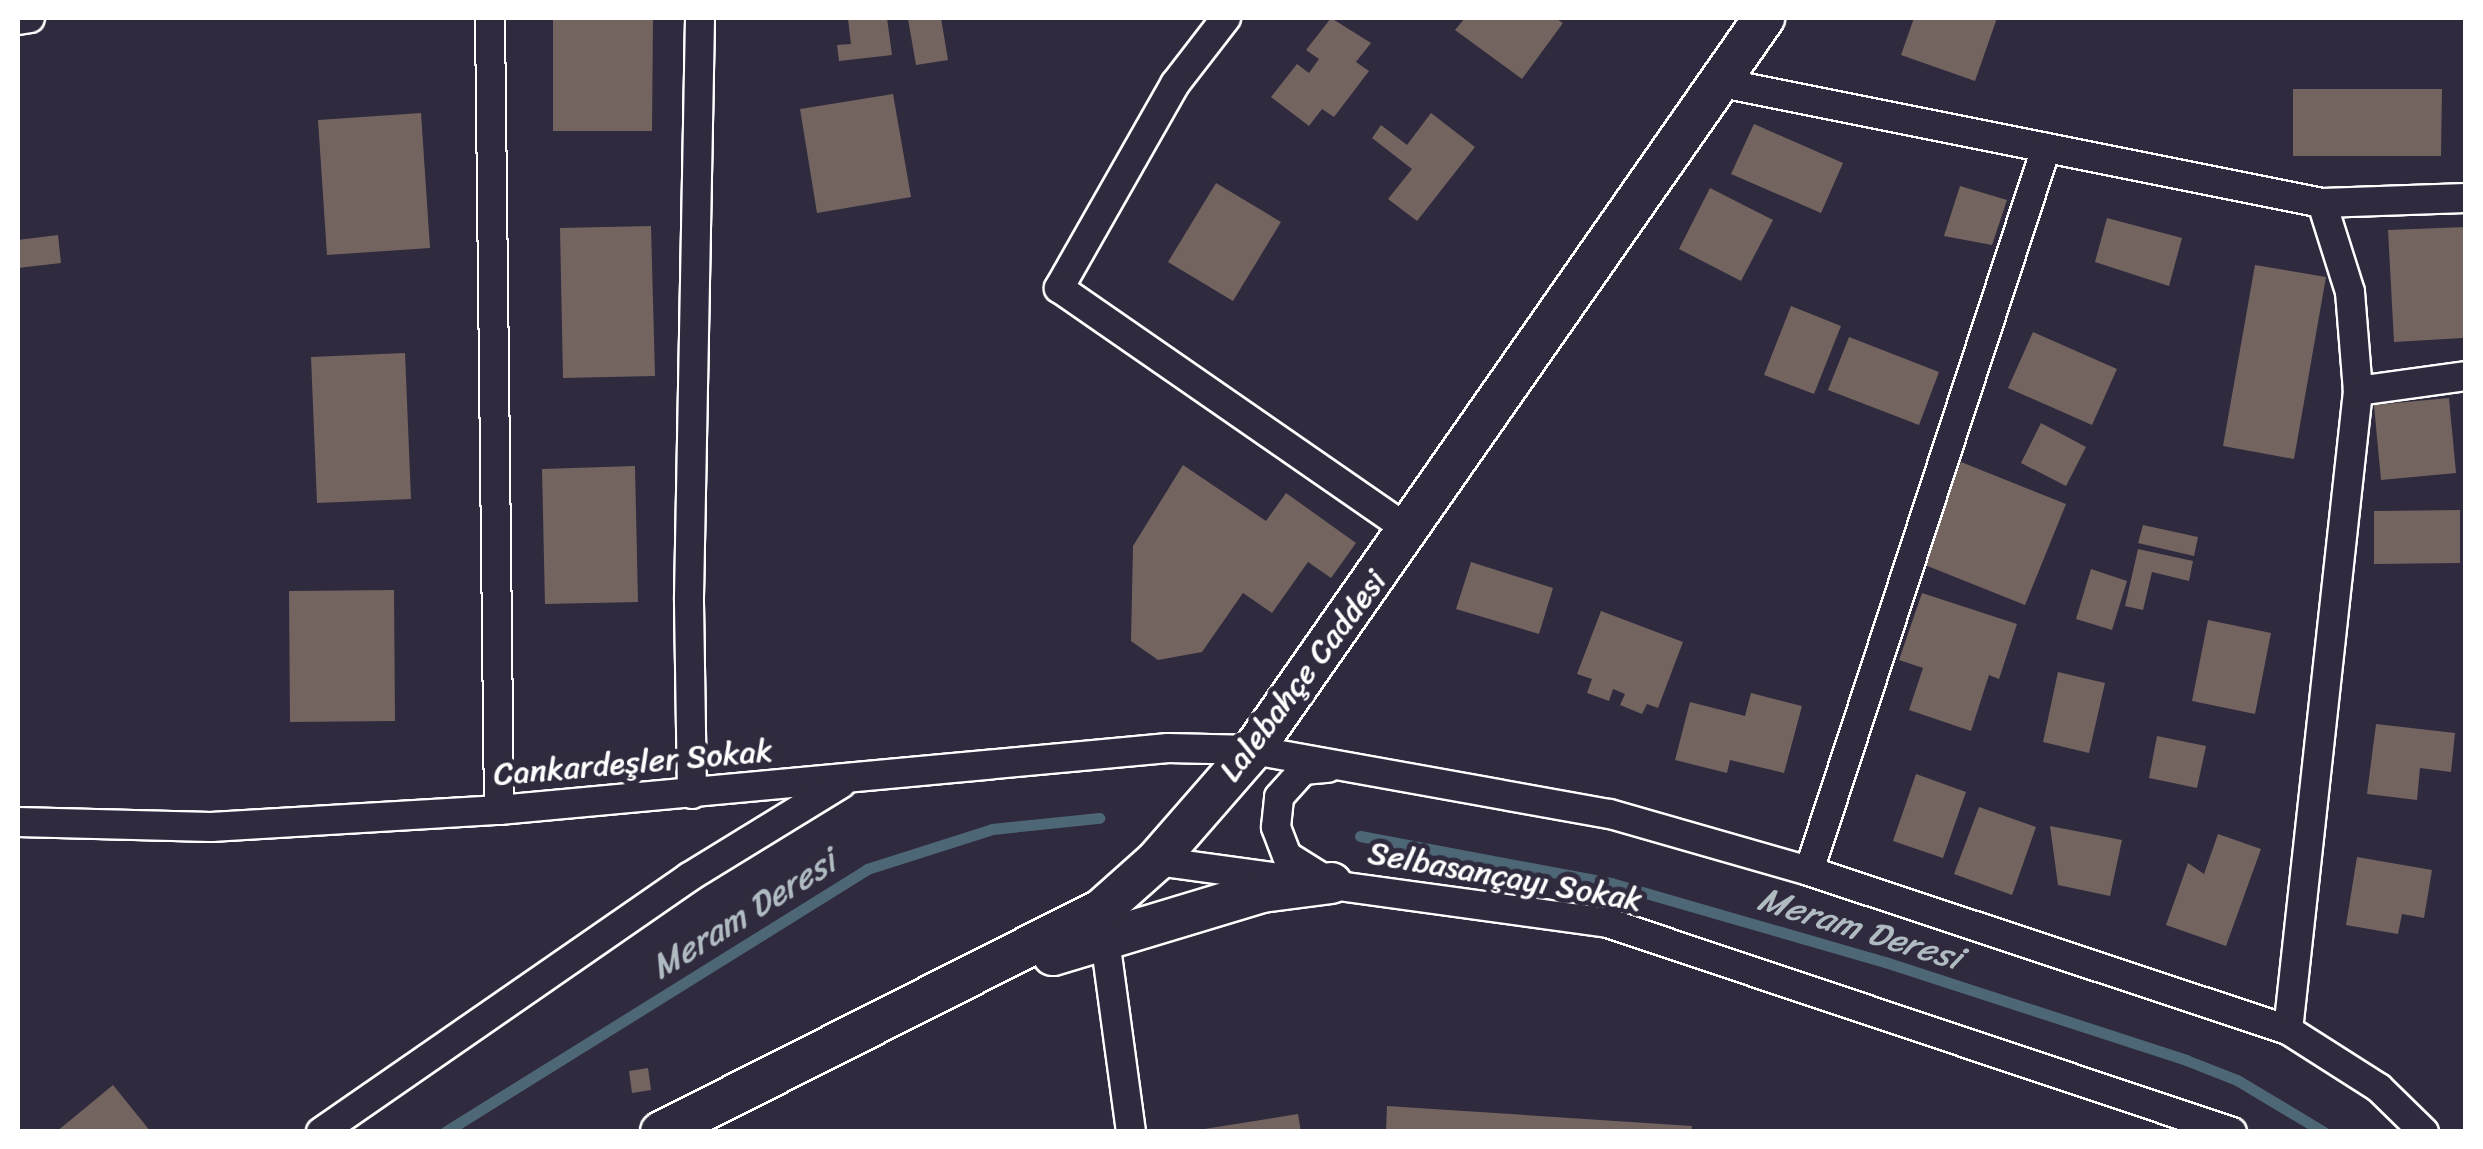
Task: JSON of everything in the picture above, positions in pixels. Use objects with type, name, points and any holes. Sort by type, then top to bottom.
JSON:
[{"type":"street","points":[[18,20],[30,18]]},
{"type":"street","points":[[490,18],[499,810]]},
{"type":"street","points":[[692,794],[689,597],[700,18]]},
{"type":"street","points":[[1226,18],[1175,84],[1059,288],[1410,531]]},
{"type":"street","name":"Lalebahçe Caddesi","points":[[661,1132],[968,981],[1103,925],[1253,750],[1410,531],[1764,18]]},
{"type":"street","points":[[1717,82],[2322,203],[2466,198]]},
{"type":"street","points":[[1809,871],[2046,148]]},
{"type":"street","points":[[2288,1030],[2358,391],[2350,292],[2322,203]]},
{"type":"street","points":[[2358,391],[2466,376]]},
{"type":"street","name":"Cankardeşler Sokak","points":[[18,822],[211,827],[499,810],[1168,748],[1253,750],[1610,814],[1809,871],[2288,1030],[2379,1088],[2424,1132]]},
{"type":"street","points":[[1331,883],[1287,856],[1276,826],[1279,797],[1303,770],[1350,766]]},
{"type":"street","points":[[321,1132],[688,877],[847,780]]},
{"type":"street","name":"Selbasançayı Sokak","points":[[1156,862],[1608,923],[2232,1132]]},
{"type":"street","points":[[1131,1132],[1103,925],[1262,892],[1331,883]]},
{"type":"building","points":[[553,18],[653,18],[652,131],[553,131]]},
{"type":"building","points":[[887,18],[892,55],[839,61],[837,45],[851,44],[848,19]]},
{"type":"building","points":[[941,18],[948,60],[916,65],[908,19]]},
{"type":"building","points":[[1331,18],[1371,43],[1356,62],[1369,71],[1334,117],[1322,109],[1309,126],[1271,97],[1297,64],[1309,73],[1319,59],[1306,50]]},
{"type":"building","points":[[1465,18],[1555,18],[1563,23],[1522,79],[1455,30]]},
{"type":"building","points":[[1914,18],[1997,18],[1975,81],[1901,55]]},
{"type":"building","points":[[2293,89],[2442,89],[2441,156],[2293,156]]},
{"type":"building","points":[[893,94],[911,197],[817,213],[800,109]]},
{"type":"building","points":[[421,113],[430,248],[327,255],[318,120]]},
{"type":"building","points":[[1431,113],[1475,147],[1417,221],[1388,199],[1412,169],[1372,138],[1381,125],[1407,145]]},
{"type":"building","points":[[1754,124],[1843,163],[1821,213],[1731,174]]},
{"type":"building","points":[[1216,183],[1281,222],[1233,301],[1168,262]]},
{"type":"building","points":[[1960,186],[2007,200],[1992,245],[1944,236]]},
{"type":"building","points":[[1710,188],[1773,220],[1741,281],[1679,249]]},
{"type":"building","points":[[2107,218],[2182,238],[2169,286],[2095,262]]},
{"type":"building","points":[[651,226],[655,376],[563,378],[560,228]]},
{"type":"building","points":[[2466,227],[2463,338],[2394,342],[2388,230]]},
{"type":"building","points":[[58,235],[61,263],[18,268],[18,240]]},
{"type":"building","points":[[2255,265],[2326,277],[2294,459],[2223,446]]},
{"type":"building","points":[[1791,306],[1841,326],[1814,394],[1764,375]]},
{"type":"building","points":[[2033,332],[2117,369],[2092,425],[2008,388]]},
{"type":"building","points":[[1849,337],[1939,372],[1919,425],[1828,390]]},
{"type":"building","points":[[405,353],[411,499],[317,503],[311,357]]},
{"type":"building","points":[[2449,398],[2456,473],[2381,480],[2374,405]]},
{"type":"building","points":[[2041,423],[2086,447],[2066,486],[2021,463]]},
{"type":"building","points":[[1961,462],[2066,504],[2025,605],[1920,563]]},
{"type":"building","points":[[1183,465],[1266,521],[1286,493],[1356,543],[1331,578],[1308,562],[1272,613],[1243,593],[1202,652],[1158,660],[1131,641],[1133,546]]},
{"type":"building","points":[[635,466],[638,602],[545,604],[542,469]]},
{"type":"building","points":[[2460,510],[2460,563],[2374,564],[2374,511]]},
{"type":"building","points":[[2143,525],[2198,537],[2194,556],[2138,543]]},
{"type":"building","points":[[2138,549],[2193,561],[2189,581],[2152,572],[2143,610],[2125,606]]},
{"type":"building","points":[[1471,562],[1553,588],[1539,634],[1456,609]]},
{"type":"building","points":[[2091,569],[2127,581],[2112,630],[2076,619]]},
{"type":"building","points":[[394,590],[395,721],[290,722],[289,591]]},
{"type":"building","points":[[1922,593],[2017,624],[1999,679],[1989,675],[1971,731],[1909,710],[1923,668],[1899,660]]},
{"type":"building","points":[[1601,611],[1683,642],[1658,708],[1647,704],[1642,714],[1620,705],[1625,694],[1613,689],[1609,701],[1587,693],[1592,679],[1577,674]]},
{"type":"building","points":[[2208,620],[2271,633],[2255,714],[2192,701]]},
{"type":"building","points":[[2058,672],[2105,683],[2089,753],[2043,742]]},
{"type":"building","points":[[1751,693],[1802,706],[1784,773],[1730,760],[1727,773],[1675,760],[1690,702],[1745,716]]},
{"type":"building","points":[[2376,724],[2455,733],[2451,772],[2420,768],[2417,800],[2367,794]]},
{"type":"building","points":[[2157,736],[2206,746],[2197,788],[2149,778]]},
{"type":"building","points":[[1916,774],[1966,792],[1943,858],[1893,841]]},
{"type":"building","points":[[1979,807],[2036,827],[2012,895],[1954,874]]},
{"type":"building","points":[[2050,826],[2122,840],[2110,896],[2058,885]]},
{"type":"building","points":[[2218,834],[2261,849],[2226,946],[2166,925],[2188,863],[2204,874]]},
{"type":"building","points":[[2357,857],[2432,870],[2424,918],[2402,914],[2398,934],[2346,925]]},
{"type":"building","points":[[648,1068],[651,1090],[632,1093],[629,1071]]},
{"type":"building","points":[[113,1085],[151,1132],[56,1132]]},
{"type":"building","points":[[1387,1106],[1692,1126],[1691,1132],[1386,1132]]},
{"type":"building","points":[[1298,1114],[1301,1132],[1204,1129]]},
{"type":"waterway","name":"Meram Deresi","points":[[445,1132],[867,869],[992,829],[1099,818]]},
{"type":"waterway","name":"Meram Deresi","points":[[1360,836],[1611,883],[1885,962],[2186,1060],[2237,1080],[2324,1132]]}]
